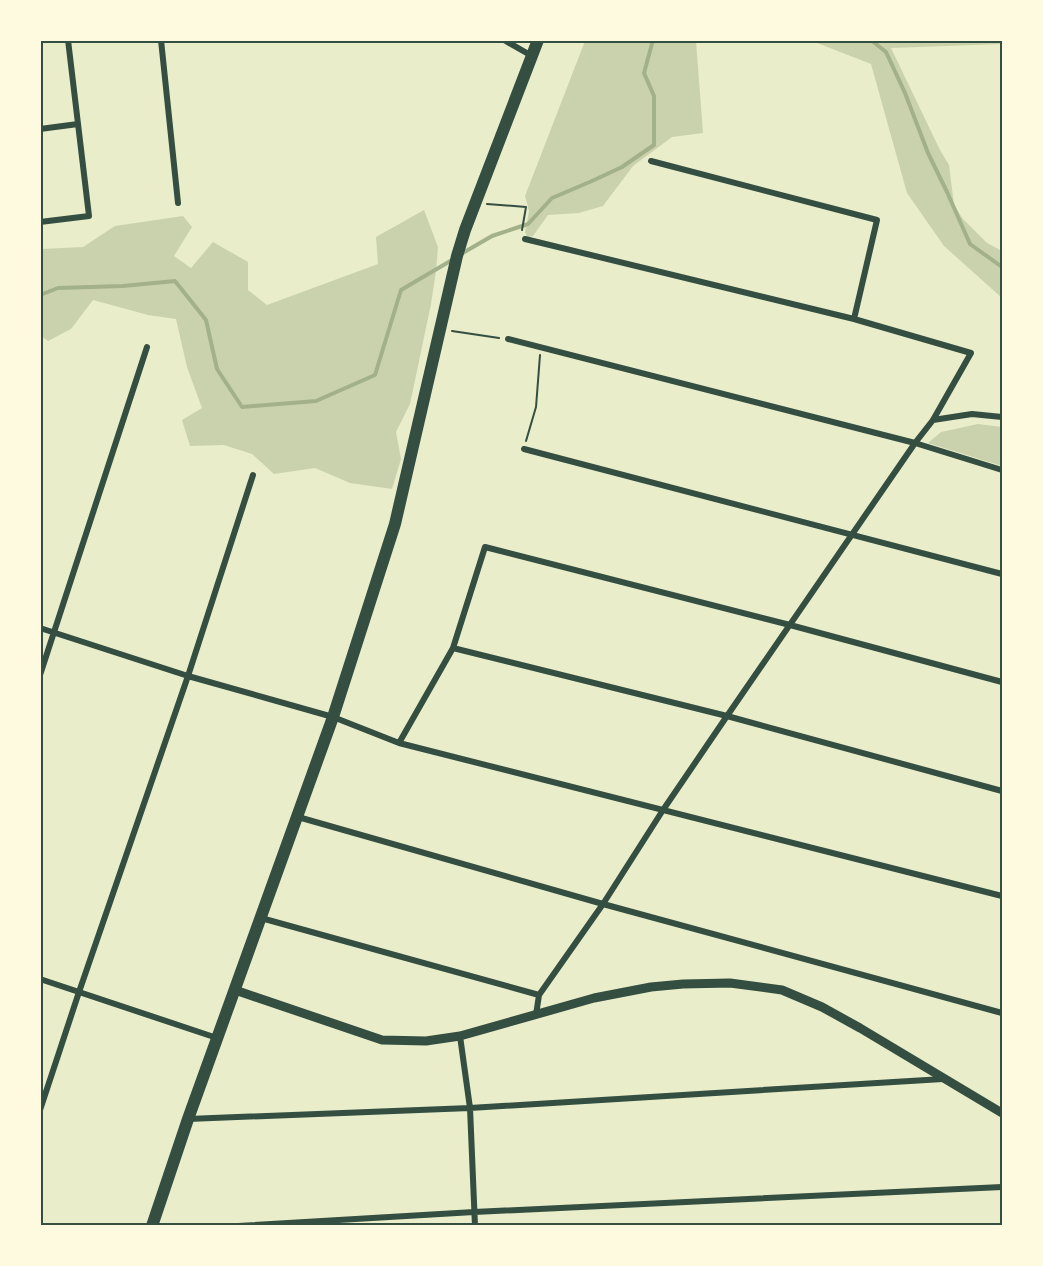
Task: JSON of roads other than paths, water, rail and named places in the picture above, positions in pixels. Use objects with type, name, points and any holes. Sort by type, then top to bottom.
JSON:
[{"type":"main road","points":[[152,1226],[188,1119],[333,717],[395,525],[452,276],[465,230],[538,40]]},
{"type":"street","points":[[40,222],[89,216],[68,40]]},
{"type":"street","points":[[161,40],[178,203]]},
{"type":"street","points":[[504,40],[532,57]]},
{"type":"street","points":[[40,129],[78,124]]},
{"type":"street","points":[[651,161],[877,220],[854,319]]},
{"type":"street","points":[[523,235],[854,319],[970,353],[933,420],[727,716],[603,904],[539,995],[536,1015]]},
{"type":"street","points":[[508,339],[915,443],[1002,470]]},
{"type":"street","points":[[40,675],[147,347]]},
{"type":"street","points":[[933,420],[972,414],[1002,417]]},
{"type":"street","points":[[524,449],[1002,574]]},
{"type":"street","points":[[40,1110],[188,676],[253,474]]},
{"type":"street","points":[[399,743],[453,648],[485,548],[790,625],[1002,682]]},
{"type":"street","points":[[40,628],[188,676],[333,717],[399,743],[1002,896]]},
{"type":"street","points":[[453,648],[727,716],[1002,791]]},
{"type":"street","points":[[298,817],[603,904],[1002,1013]]},
{"type":"street","points":[[261,918],[539,995]]},
{"type":"street","points":[[40,979],[218,1039]]},
{"type":"street","points":[[235,990],[382,1040],[426,1041],[460,1036],[594,999],[651,987],[730,983],[782,990],[822,1007],[860,1028],[1002,1113]]},
{"type":"street","points":[[460,1036],[470,1108],[475,1226]]},
{"type":"street","points":[[188,1119],[470,1108],[943,1079]]},
{"type":"street","points":[[238,1226],[474,1212],[1002,1187]]},
{"type":"waterway","points":[[461,254],[492,236],[528,224],[552,198],[622,167],[654,145],[654,96],[644,73],[653,40]]},
{"type":"waterway","points":[[871,40],[886,52],[905,93],[928,153],[970,244],[1002,267]]},
{"type":"waterway","points":[[40,295],[58,288],[123,286],[175,281],[206,320],[217,369],[242,407],[316,401],[375,375],[401,290],[452,260]]}]
